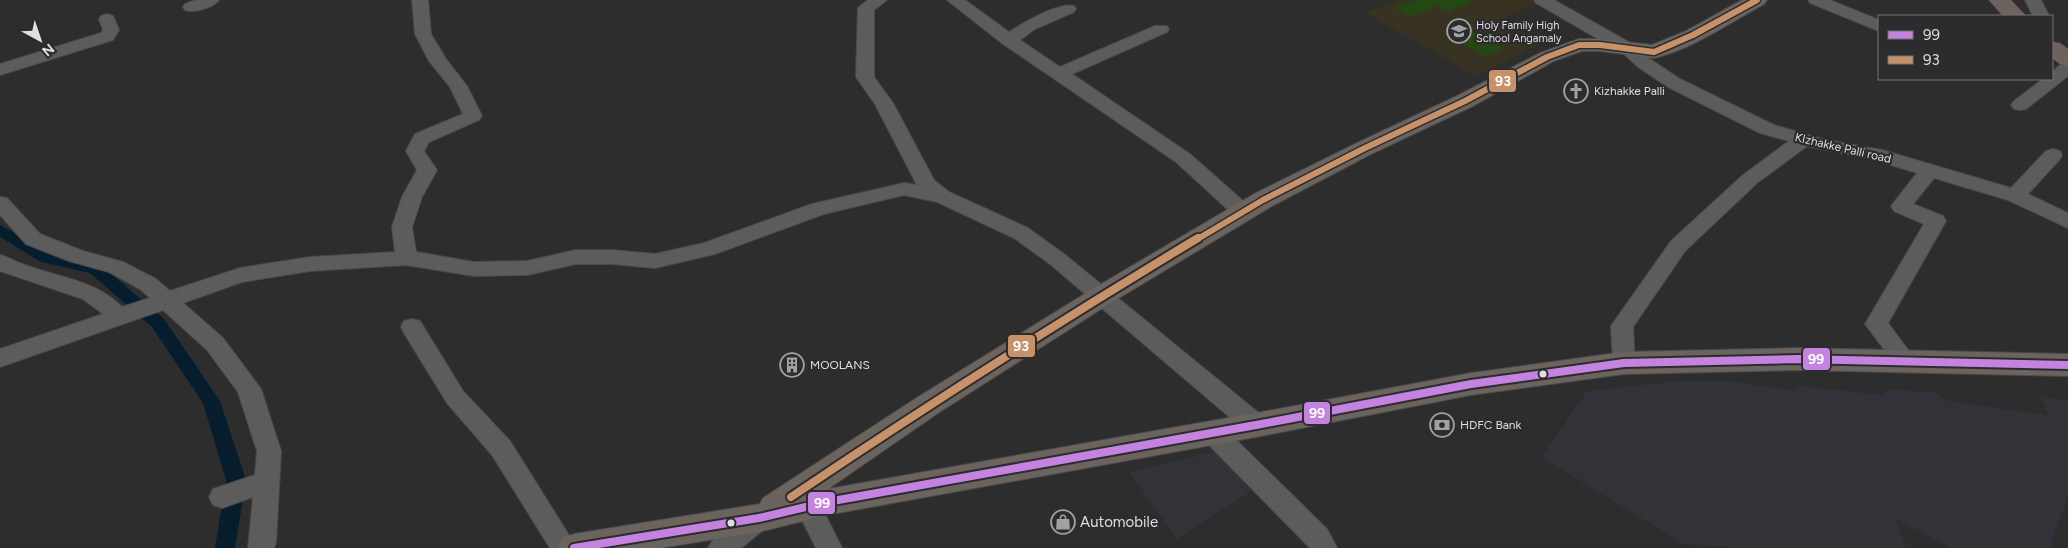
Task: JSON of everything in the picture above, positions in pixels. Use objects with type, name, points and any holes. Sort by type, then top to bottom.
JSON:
[{"type":"highway","points":[[1984,0],[1997,15]]},
{"type":"highway","points":[[1999,0],[2014,15]]},
{"type":"main road","points":[[759,518],[928,405],[1100,297],[1242,212],[1365,148],[1465,101],[1547,57],[1579,45],[1600,45],[1654,52],[1693,35],[1757,0]]},
{"type":"main road","points":[[574,548],[759,518],[808,506],[1256,426],[1471,384],[1624,363],[1798,359],[2068,365]]},
{"type":"street","points":[[191,8],[211,0]]},
{"type":"street","points":[[406,258],[402,227],[412,197],[426,170],[415,151],[422,138],[474,116],[458,86],[438,61],[424,34],[420,0]]},
{"type":"street","points":[[955,0],[1009,40],[1183,158],[1242,212]]},
{"type":"street","name":"KIzhakke Palli road","points":[[1542,0],[1630,50],[1644,63],[1674,84],[1767,129],[1824,145],[1875,154],[1930,170],[2015,196],[2068,221]]},
{"type":"street","points":[[1816,0],[1878,26]]},
{"type":"street","points":[[2034,0],[2041,15]]},
{"type":"street","points":[[869,3],[865,77],[884,104],[926,184],[942,197]]},
{"type":"street","points":[[1009,40],[1029,26],[1068,9]]},
{"type":"street","points":[[0,70],[99,40],[107,36],[111,30],[107,19]]},
{"type":"street","points":[[1060,73],[1161,29]]},
{"type":"street","points":[[2020,104],[2040,80]]},
{"type":"street","points":[[1624,363],[1622,326],[1678,246],[1750,179],[1804,139]]},
{"type":"street","points":[[2015,196],[2053,155]]},
{"type":"street","points":[[1906,362],[1876,324],[1936,221],[1901,206],[1930,170]]},
{"type":"street","points":[[0,358],[240,275],[281,267],[406,258],[474,269],[527,268],[576,257],[612,257],[655,261],[708,249],[819,209],[904,189],[942,197],[1021,233],[1057,259],[1256,426]]},
{"type":"street","points":[[0,203],[33,239],[76,256],[116,267],[148,284],[215,344],[249,389],[269,451],[263,542],[261,548]]},
{"type":"street","points":[[0,262],[13,269],[90,294],[120,316]]},
{"type":"street","points":[[412,327],[456,397],[502,448],[564,548]]},
{"type":"street","points":[[1212,433],[1318,537],[1324,548]]},
{"type":"street","points":[[222,497],[267,481]]},
{"type":"street","points":[[808,506],[829,548]]},
{"type":"street","points":[[721,548],[759,518]]},
{"type":"shaded area","name":"Holy Family High School Angamaly","points":[[1398,0],[1534,0],[1538,2],[1501,20],[1544,42],[1476,76],[1365,13]]},
{"type":"shaded area","points":[[1678,381],[1727,381],[1793,390],[1800,386],[1884,395],[1887,389],[1936,393],[1948,401],[2048,415],[2041,397],[2068,400],[2068,496],[2049,548],[1951,548],[1896,519],[1906,548],[1739,548],[1684,544],[1541,457],[1587,391]]},
{"type":"shaded area","points":[[1217,451],[1251,491],[1177,539],[1129,472]]},
{"type":"green space","points":[[1415,0],[1475,0],[1448,12],[1437,6],[1410,17],[1394,8]]},
{"type":"green space","points":[[1460,25],[1504,48],[1487,57],[1443,33]]},
{"type":"waterway","points":[[0,230],[47,258],[95,269],[158,323],[211,401],[236,480],[225,548]]},
{"type":"transit line","name":"93","points":[[791,497],[928,405],[1100,297],[1263,200],[1365,148],[1465,101],[1547,57],[1579,45],[1600,45],[1654,52],[1693,35],[1757,0]]},
{"type":"transit line","name":"99","points":[[574,548],[759,518],[827,502],[1256,425],[1471,384],[1624,363],[1798,359],[2068,365]]},
{"type":"place","name":"Holy Family High School Angamaly","points":[[1459,31]]},
{"type":"place","name":"Kizhakke Palli","points":[[1576,91]]},
{"type":"place","name":"MOOLANS","points":[[792,365]]},
{"type":"place","name":"HDFC Bank","points":[[1442,425]]},
{"type":"place","name":"Automobile","points":[[1063,522]]}]
